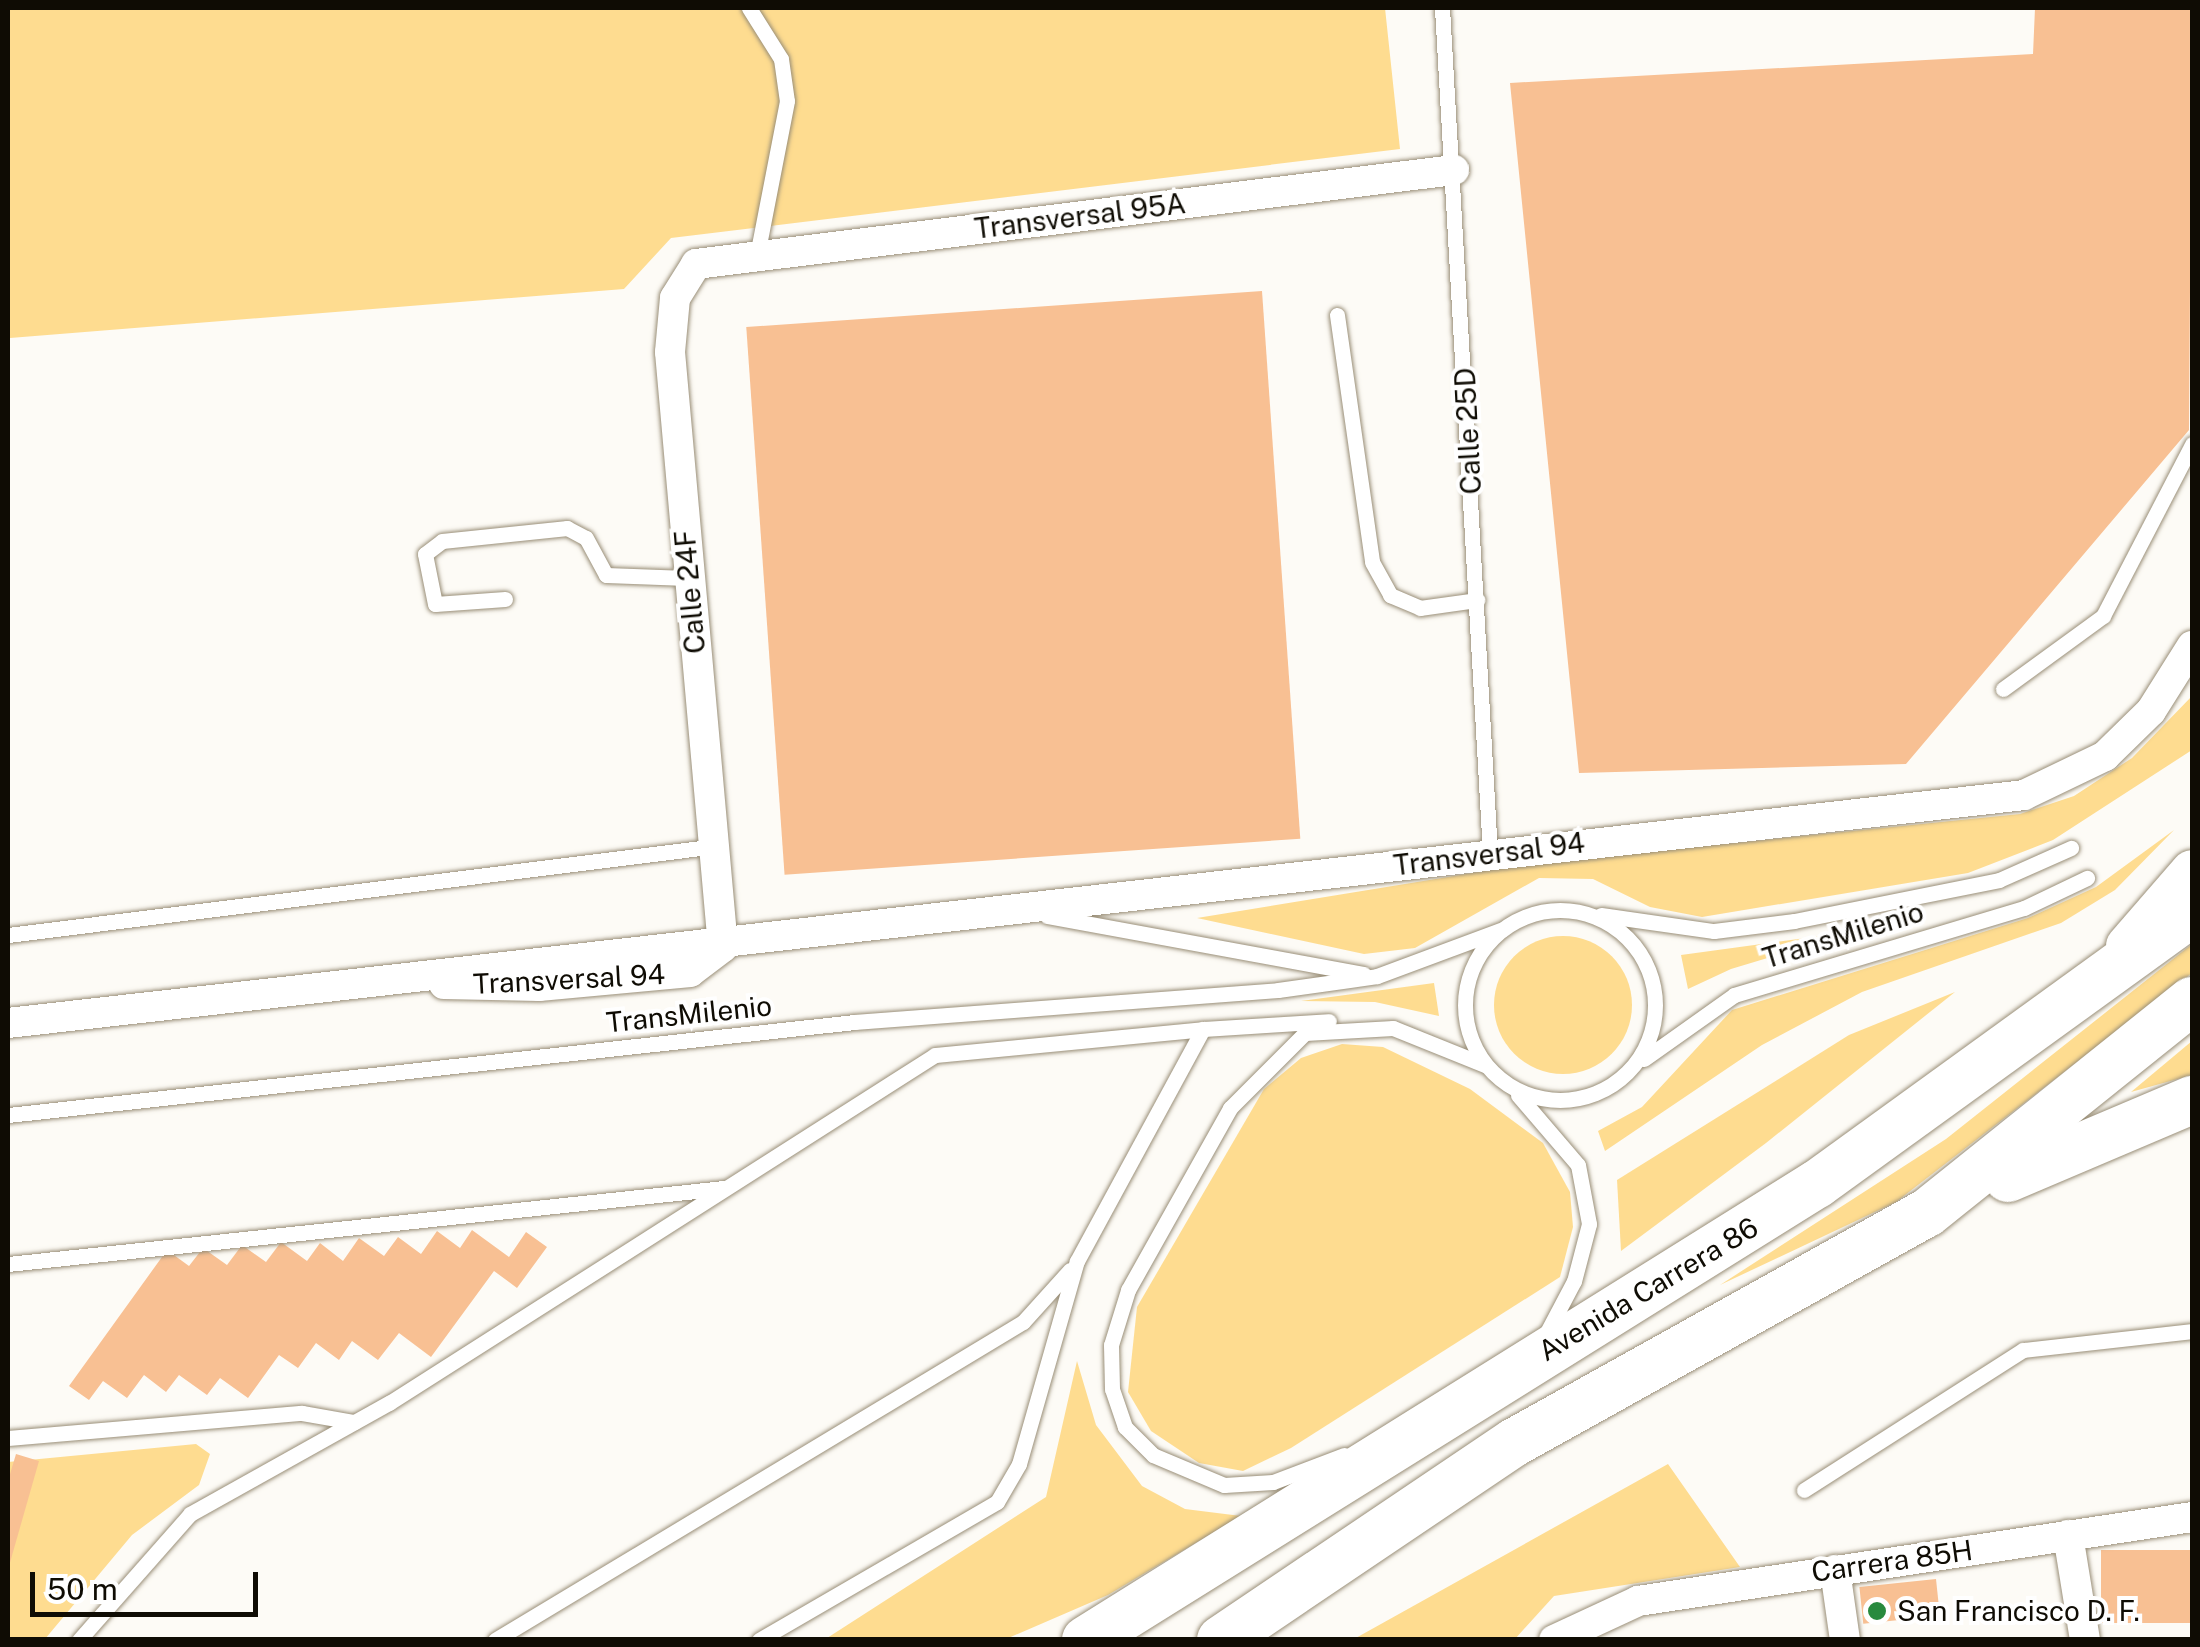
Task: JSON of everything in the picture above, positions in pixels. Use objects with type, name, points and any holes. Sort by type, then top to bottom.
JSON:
[{"type":"main road","name":"Avenida Carrera 86","points":[[1086,1640],[1817,1184],[2110,966],[2192,913]]},
{"type":"main road","points":[[1927,1213],[2192,1001]]},
{"type":"main road","points":[[1221,1640],[1515,1442],[1927,1213],[2192,1100]]},
{"type":"street","name":"Transversal 95A","points":[[706,260],[1454,170]]},
{"type":"street","name":"Calle 24F","points":[[706,260],[679,287],[670,352],[688,578],[725,937]]},
{"type":"street","name":"Transversal 94","points":[[8,1022],[334,980],[539,986],[690,972],[709,965],[725,937],[2024,795],[2105,756],[2151,710],[2192,646]]},
{"type":"street","points":[[2110,966],[2192,871]]},
{"type":"street","name":"Carrera 85H","points":[[1596,1627],[1834,1570],[2192,1517]]},
{"type":"street","points":[[2068,1535],[2085,1640]]},
{"type":"street","points":[[1834,1570],[1845,1640]]},
{"type":"street","points":[[1554,1640],[1596,1627]]},
{"type":"lane","points":[[749,8],[782,60],[787,102],[757,256]]},
{"type":"lane","name":"Calle 25D","points":[[1442,8],[1490,854]]},
{"type":"lane","points":[[1336,314],[1372,562],[1390,595],[1420,608],[1477,600]]},
{"type":"lane","points":[[2003,690],[2103,616],[2192,444]]},
{"type":"lane","points":[[505,599],[435,604],[425,554],[442,541],[567,528],[586,538],[606,575],[688,578]]},
{"type":"lane","points":[[8,935],[716,846]]},
{"type":"lane","name":"TransMilenio","points":[[1587,914],[1714,931],[1794,921],[1999,880],[2071,848]]},
{"type":"lane","name":"TransMilenio","points":[[1630,1071],[1734,995],[2024,908],[2086,878]]},
{"type":"lane","points":[[990,910],[1146,928],[1377,976]]},
{"type":"lane","points":[[1508,1085],[1572,1100],[1630,1071],[1656,1013],[1653,980],[1639,951],[1587,914],[1542,912],[1501,930],[1480,952],[1466,994],[1470,1039],[1485,1065],[1508,1085],[1578,1165],[1590,1224],[1552,1326],[1513,1371]]},
{"type":"lane","name":"TransMilenio","points":[[8,1115],[854,1022],[1153,1004],[1377,976],[1501,930]]},
{"type":"lane","points":[[79,1640],[190,1514],[354,1422],[934,1055],[1291,1021],[1393,1028],[1485,1065]]},
{"type":"lane","points":[[1393,1028],[1306,1032],[1230,1108],[1128,1290],[1110,1345],[1112,1389],[1125,1427],[1154,1455],[1224,1485],[1273,1482],[1437,1420]]},
{"type":"lane","points":[[495,1640],[1023,1322],[1077,1260],[1204,1029]]},
{"type":"lane","points":[[8,1264],[728,1188]]},
{"type":"lane","points":[[759,1640],[997,1502],[1019,1464],[1077,1260]]},
{"type":"lane","points":[[1804,1490],[2023,1350],[2192,1331]]},
{"type":"lane","points":[[8,1438],[302,1412],[354,1422]]},
{"type":"shaded area","points":[[8,8],[1385,8],[1400,149],[671,238],[624,289],[10,338]]},
{"type":"shaded area","points":[[2192,696],[2192,750],[2053,840],[1968,873],[1702,917],[1650,907],[1593,879],[1539,878],[1415,948],[1364,954],[1197,918],[1528,864],[2020,814],[2074,796],[2132,758]]},
{"type":"shaded area","points":[[2174,830],[2115,890],[2061,923],[1862,992],[1762,1045],[1605,1151],[1598,1131],[1642,1107],[1732,1010],[2028,918],[2096,887]]},
{"type":"shaded area","points":[[1857,931],[1731,969],[1688,989],[1681,955]]},
{"type":"shaded area","points":[[1563,936],[1589,941],[1612,956],[1627,979],[1632,1005],[1627,1031],[1612,1054],[1589,1069],[1563,1074],[1537,1069],[1514,1054],[1499,1031],[1494,1005],[1499,979],[1514,956],[1537,941]]},
{"type":"shaded area","points":[[2192,944],[2192,973],[1896,1202],[1720,1285],[1946,1139]]},
{"type":"shaded area","points":[[1434,983],[1439,1016],[1375,1002],[1301,1001]]},
{"type":"shaded area","points":[[1955,992],[1766,1143],[1621,1251],[1617,1180],[1849,1035]]},
{"type":"shaded area","points":[[2192,1041],[2192,1075],[2131,1092]]},
{"type":"shaded area","points":[[1342,1044],[1383,1047],[1470,1089],[1543,1143],[1570,1192],[1573,1227],[1560,1277],[1291,1448],[1243,1471],[1199,1463],[1151,1431],[1128,1392],[1137,1307],[1264,1089],[1301,1058]]},
{"type":"shaded area","points":[[1077,1361],[1096,1425],[1142,1486],[1185,1509],[1241,1516],[1108,1595],[1006,1639],[824,1640],[1046,1497]]},
{"type":"shaded area","points":[[196,1444],[210,1454],[199,1485],[132,1535],[45,1639],[8,1640],[8,1462]]},
{"type":"shaded area","points":[[1668,1464],[1740,1567],[1554,1596],[1515,1639],[1354,1639]]},
{"type":"building","points":[[2035,8],[2192,8],[2189,430],[1906,764],[1579,773],[1510,83],[2033,54]]},
{"type":"building","points":[[1262,291],[1300,839],[785,875],[746,327]]},
{"type":"building","points":[[472,1230],[509,1257],[526,1232],[547,1247],[517,1288],[494,1271],[431,1357],[399,1333],[378,1360],[352,1341],[339,1360],[316,1343],[298,1368],[279,1355],[248,1398],[220,1378],[207,1395],[179,1375],[166,1392],[144,1375],[127,1398],[103,1381],[89,1400],[69,1386],[167,1250],[189,1266],[203,1248],[227,1265],[242,1245],[266,1262],[281,1242],[307,1261],[320,1243],[343,1261],[359,1238],[384,1256],[398,1237],[421,1254],[437,1231],[460,1248]]},
{"type":"building","points":[[16,1454],[39,1461],[9,1566],[8,1481]]},
{"type":"building","points":[[2101,1550],[2192,1550],[2192,1623],[2101,1623]]},
{"type":"building","points":[[1936,1579],[1940,1616],[1863,1624],[1859,1587]]},
{"type":"place","name":"San Francisco D. F.","points":[[1877,1611]]}]
